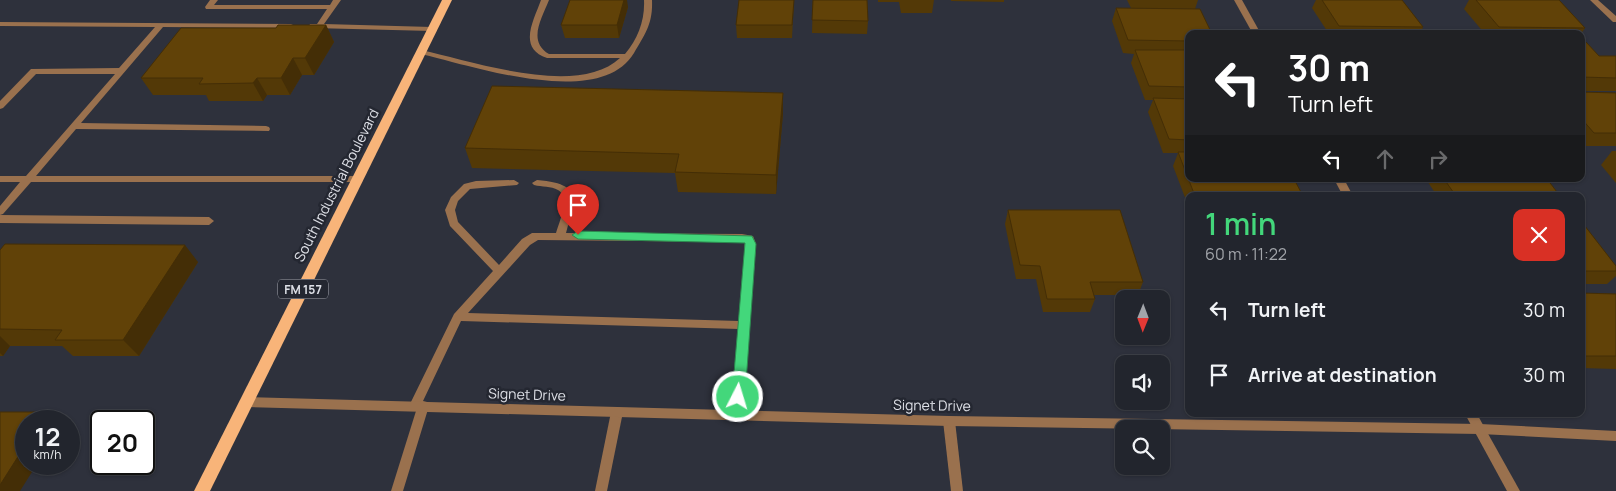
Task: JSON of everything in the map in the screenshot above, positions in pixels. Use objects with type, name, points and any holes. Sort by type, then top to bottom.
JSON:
[{"type":"main road","name":"South Industrial Boulevard","points":[[202,491],[447,0]]},
{"type":"street","points":[[214,0],[209,7],[335,4]]},
{"type":"street","points":[[545,0],[532,38],[535,49],[540,54],[547,56],[629,56]]},
{"type":"street","points":[[421,52],[530,77],[551,80],[587,78],[610,70],[629,56],[640,39],[648,0]]},
{"type":"street","points":[[1238,0],[1255,30]]},
{"type":"street","points":[[1594,0],[1616,20]]},
{"type":"street","points":[[319,26],[335,4]]},
{"type":"street","points":[[0,24],[319,26],[432,29]]},
{"type":"street","points":[[0,212],[161,25]]},
{"type":"street","points":[[0,106],[34,71],[121,71]]},
{"type":"street","points":[[73,126],[266,129]]},
{"type":"street","points":[[0,179],[357,179]]},
{"type":"street","points":[[499,271],[453,223],[450,210],[454,199],[467,186],[514,183]]},
{"type":"street","points":[[537,184],[563,187],[568,192],[569,199],[560,235]]},
{"type":"street","points":[[0,219],[209,221]]},
{"type":"street","points":[[397,491],[419,406],[458,317],[526,242],[536,236],[748,239],[751,244],[737,415]]},
{"type":"street","points":[[458,317],[744,325]]},
{"type":"street","name":"Signet Drive","points":[[246,402],[949,421],[1480,429],[1616,436]]},
{"type":"street","points":[[601,491],[616,412]]},
{"type":"street","points":[[1473,417],[1514,491]]},
{"type":"street","points":[[949,421],[957,491]]},
{"type":"building","points":[[570,0],[624,0],[617,25],[561,25]]},
{"type":"building","points":[[739,0],[794,0],[792,25],[736,25]]},
{"type":"building","points":[[813,0],[867,0],[868,21],[812,20]]},
{"type":"building","points":[[1322,0],[1402,0],[1423,27],[1339,26]]},
{"type":"building","points":[[1476,0],[1559,0],[1585,28],[1499,27]]},
{"type":"building","points":[[1116,8],[1200,9],[1210,30],[1185,30],[1185,41],[1128,40]]},
{"type":"building","points":[[278,25],[326,25],[305,58],[293,58],[281,78],[257,78],[253,83],[199,84],[203,78],[141,78],[181,28],[276,28]]},
{"type":"building","points":[[1585,42],[1599,56],[1616,56],[1616,78],[1585,77]]},
{"type":"building","points":[[1135,50],[1185,50],[1185,87],[1149,86]]},
{"type":"building","points":[[492,86],[783,93],[776,175],[675,172],[679,154],[465,148]]},
{"type":"building","points":[[1585,92],[1616,93],[1616,133],[1594,133],[1585,123]]},
{"type":"building","points":[[1153,98],[1185,99],[1185,140],[1169,139]]},
{"type":"building","points":[[1178,152],[1185,152],[1185,170]]},
{"type":"building","points":[[1190,182],[1296,182],[1301,192],[1193,192]]},
{"type":"building","points":[[1446,182],[1549,182],[1557,192],[1453,192]]},
{"type":"building","points":[[1008,210],[1120,210],[1143,282],[1090,282],[1095,299],[1047,299],[1040,266],[1020,265]]},
{"type":"building","points":[[1585,226],[1616,266],[1616,271],[1585,271]]},
{"type":"building","points":[[5,244],[185,245],[123,340],[55,340],[62,330],[0,329],[0,250]]},
{"type":"building","points":[[1585,293],[1616,294],[1616,356],[1585,356]]},
{"type":"building","points":[[0,412],[15,412],[15,461],[0,485]]},
{"type":"route","points":[[578,235],[748,239],[751,244],[738,397]]}]
